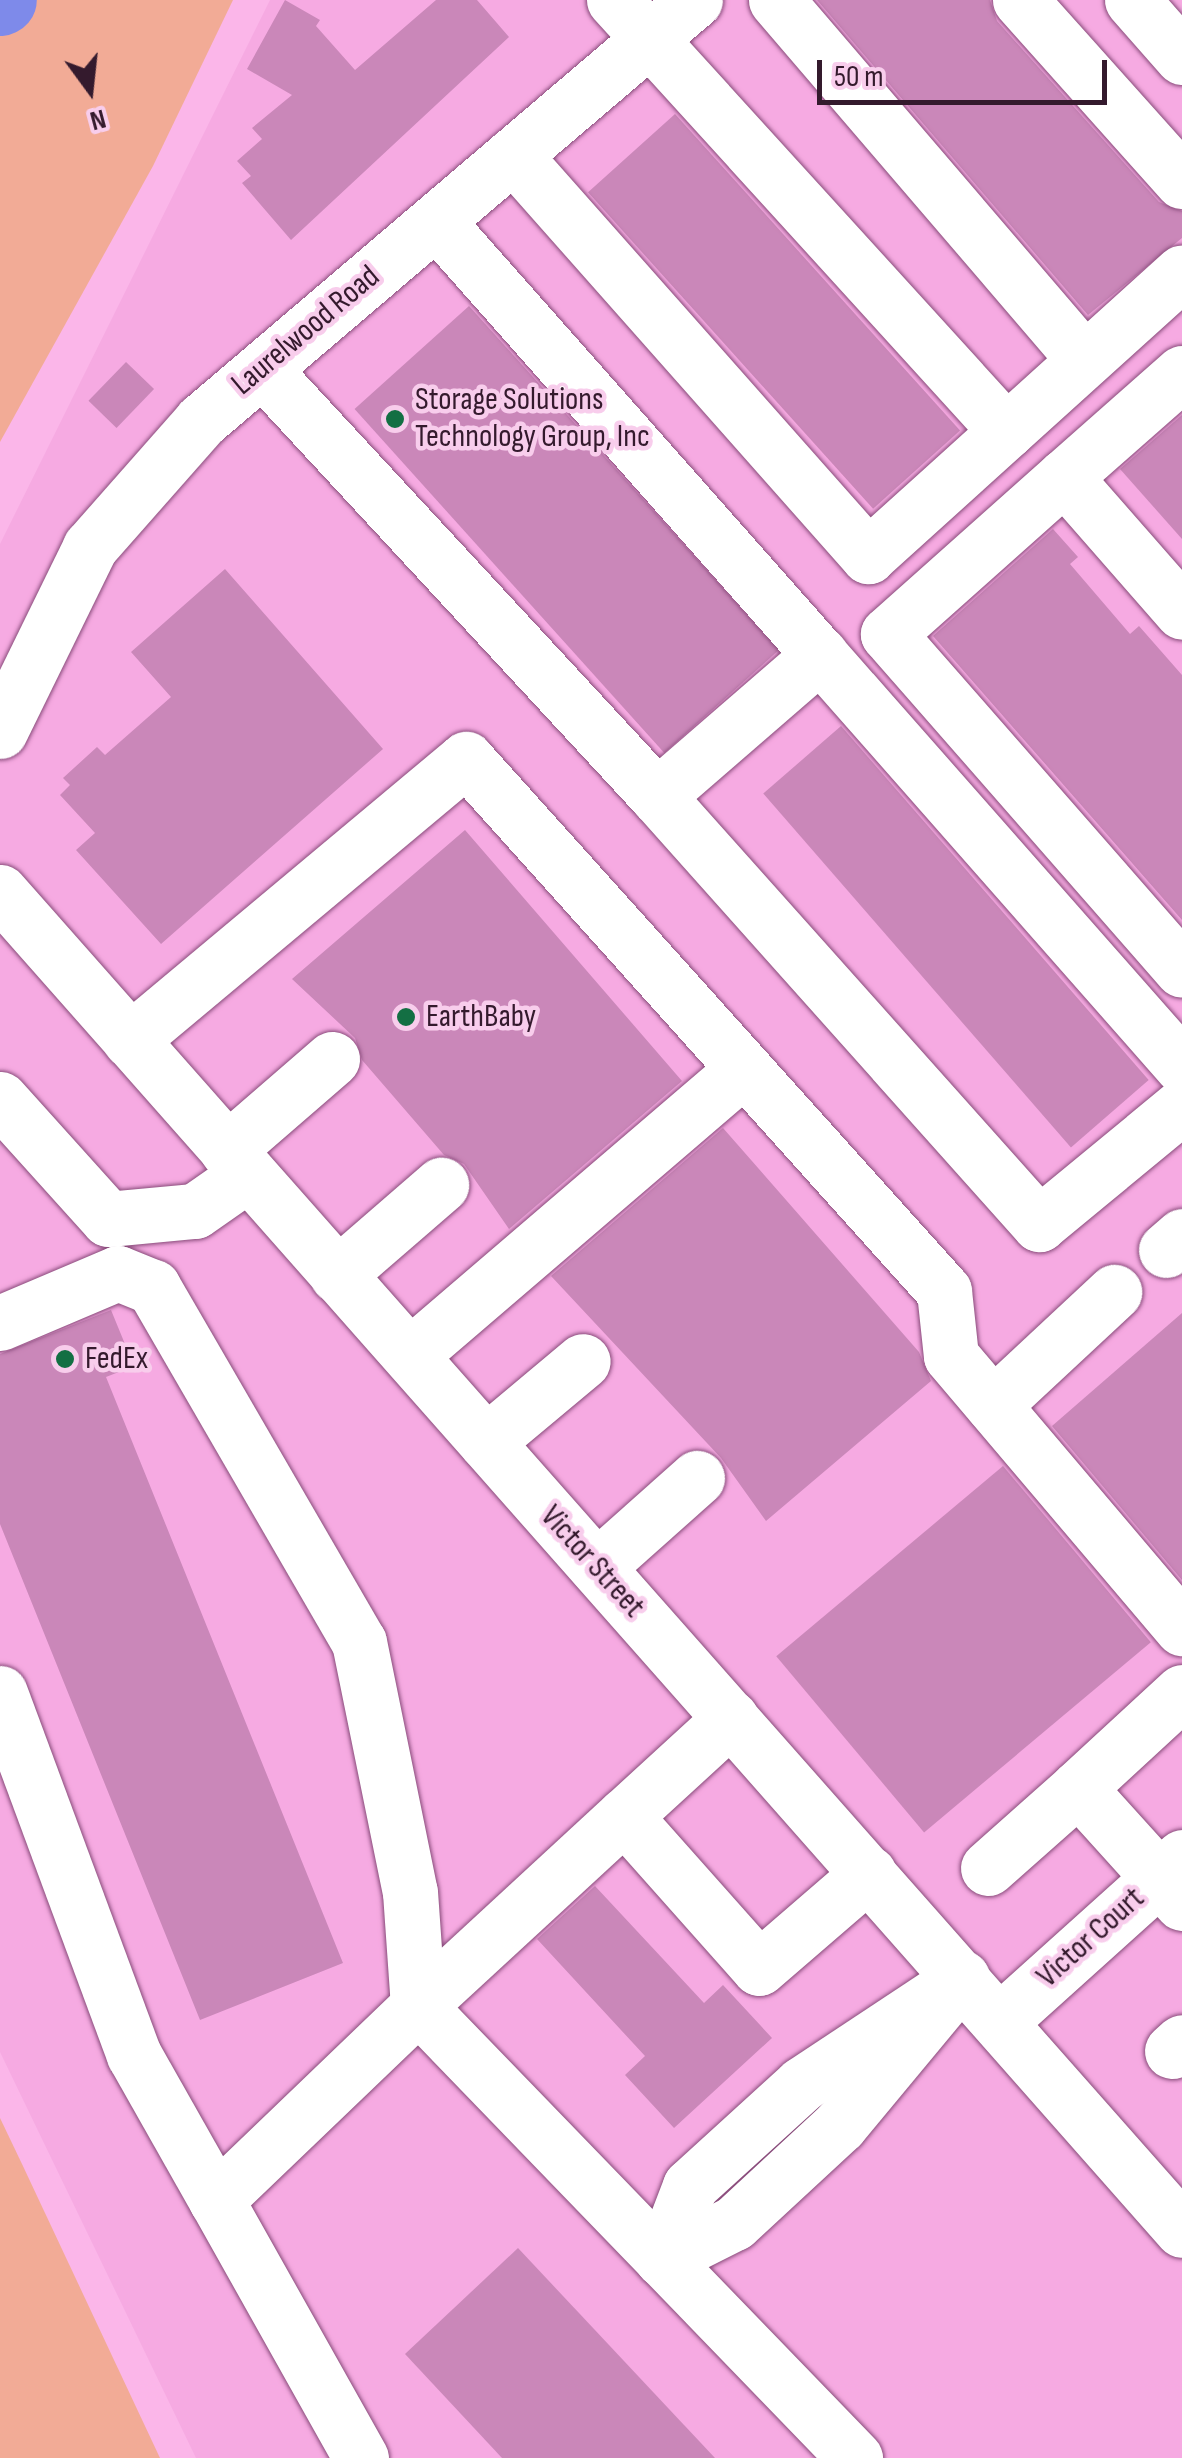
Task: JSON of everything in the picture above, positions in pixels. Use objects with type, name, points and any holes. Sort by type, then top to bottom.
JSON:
[{"type":"street","name":"Laurelwood Road","points":[[0,731],[90,547],[201,421],[513,155],[633,18],[695,0]]},
{"type":"street","points":[[776,0],[1085,360]]},
{"type":"street","points":[[1020,0],[1182,180]]},
{"type":"street","points":[[1132,0],[1182,57]]},
{"type":"street","points":[[633,18],[1006,432]]},
{"type":"street","points":[[513,155],[868,556],[1182,272]]},
{"type":"street","points":[[436,221],[1182,1066]]},
{"type":"street","points":[[262,369],[657,796],[1038,1224],[1182,1106]]},
{"type":"street","points":[[1182,373],[888,634],[1182,970]]},
{"type":"street","points":[[1064,477],[1182,612]]},
{"type":"street","points":[[657,796],[820,655]]},
{"type":"street","points":[[130,1040],[466,759],[944,1291],[951,1356],[1182,1628]]},
{"type":"street","name":"Victor Street","points":[[0,893],[1182,2230]]},
{"type":"street","points":[[0,1099],[108,1219],[195,1211],[332,1059]]},
{"type":"street","points":[[410,1356],[744,1069]]},
{"type":"street","points":[[337,1274],[441,1186]]},
{"type":"street","points":[[0,1323],[118,1273],[153,1287],[359,1642],[410,1892],[418,2006],[855,2458]]},
{"type":"street","points":[[993,1406],[1114,1292]]},
{"type":"street","points":[[486,1442],[583,1361]]},
{"type":"street","points":[[597,1567],[697,1478]]},
{"type":"street","points":[[988,1868],[1182,1692]]},
{"type":"street","points":[[0,1693],[134,2055],[349,2444]]},
{"type":"street","points":[[216,2200],[418,2006],[730,1718]]},
{"type":"street","points":[[1078,1788],[1174,1879]]},
{"type":"street","points":[[624,1816],[759,1968],[869,1874]]},
{"type":"street","name":"Victor Court","points":[[1000,2021],[1174,1879]]},
{"type":"street","points":[[662,2259],[690,2186],[802,2084],[962,1978]]},
{"type":"shaded area","points":[[0,0],[233,0],[153,166],[0,442]]},
{"type":"shaded area","points":[[270,0],[1182,0],[1182,2458],[196,2458],[0,2052],[0,544]]},
{"type":"shaded area","points":[[0,2118],[22,2164],[160,2458],[0,2458]]},
{"type":"building","points":[[285,0],[320,20],[316,26],[355,70],[436,0],[477,0],[509,37],[291,240],[242,183],[251,176],[237,161],[262,139],[252,128],[292,95],[247,69]]},
{"type":"building","points":[[817,0],[990,0],[997,21],[1159,202],[1182,211],[1182,238],[1088,315]]},
{"type":"building","points":[[675,114],[960,431],[873,509],[588,192]]},
{"type":"building","points":[[469,306],[779,650],[664,753],[355,409]]},
{"type":"building","points":[[126,362],[154,389],[117,428],[88,401]]},
{"type":"building","points":[[1182,415],[1182,539],[1120,469]]},
{"type":"building","points":[[1053,529],[1078,557],[1070,564],[1130,634],[1139,626],[1182,675],[1182,920],[933,636]]},
{"type":"building","points":[[225,569],[383,749],[161,944],[76,850],[95,833],[60,795],[70,785],[63,778],[97,747],[105,755],[171,697],[131,652]]},
{"type":"building","points":[[841,726],[1149,1080],[1071,1148],[763,794]]},
{"type":"building","points":[[465,830],[682,1081],[509,1229],[464,1164],[444,1155],[362,1060],[355,1038],[292,979]]},
{"type":"building","points":[[723,1128],[919,1352],[931,1381],[766,1521],[721,1458],[551,1276]]},
{"type":"building","points":[[111,1310],[134,1366],[106,1377],[343,1963],[200,2020],[0,1524],[0,1354]]},
{"type":"building","points":[[1182,1313],[1182,1580],[1052,1426]]},
{"type":"building","points":[[1003,1466],[1151,1642],[924,1832],[776,1656]]},
{"type":"building","points":[[595,1886],[704,2003],[723,1985],[772,2038],[674,2128],[625,2075],[645,2056],[537,1939]]},
{"type":"building","points":[[518,2248],[715,2458],[502,2458],[405,2354]]},
{"type":"place","name":"Storage Solutions Technology Group, Inc","points":[[395,419]]},
{"type":"place","name":"EarthBaby","points":[[406,1017]]},
{"type":"place","name":"FedEx","points":[[65,1359]]}]
